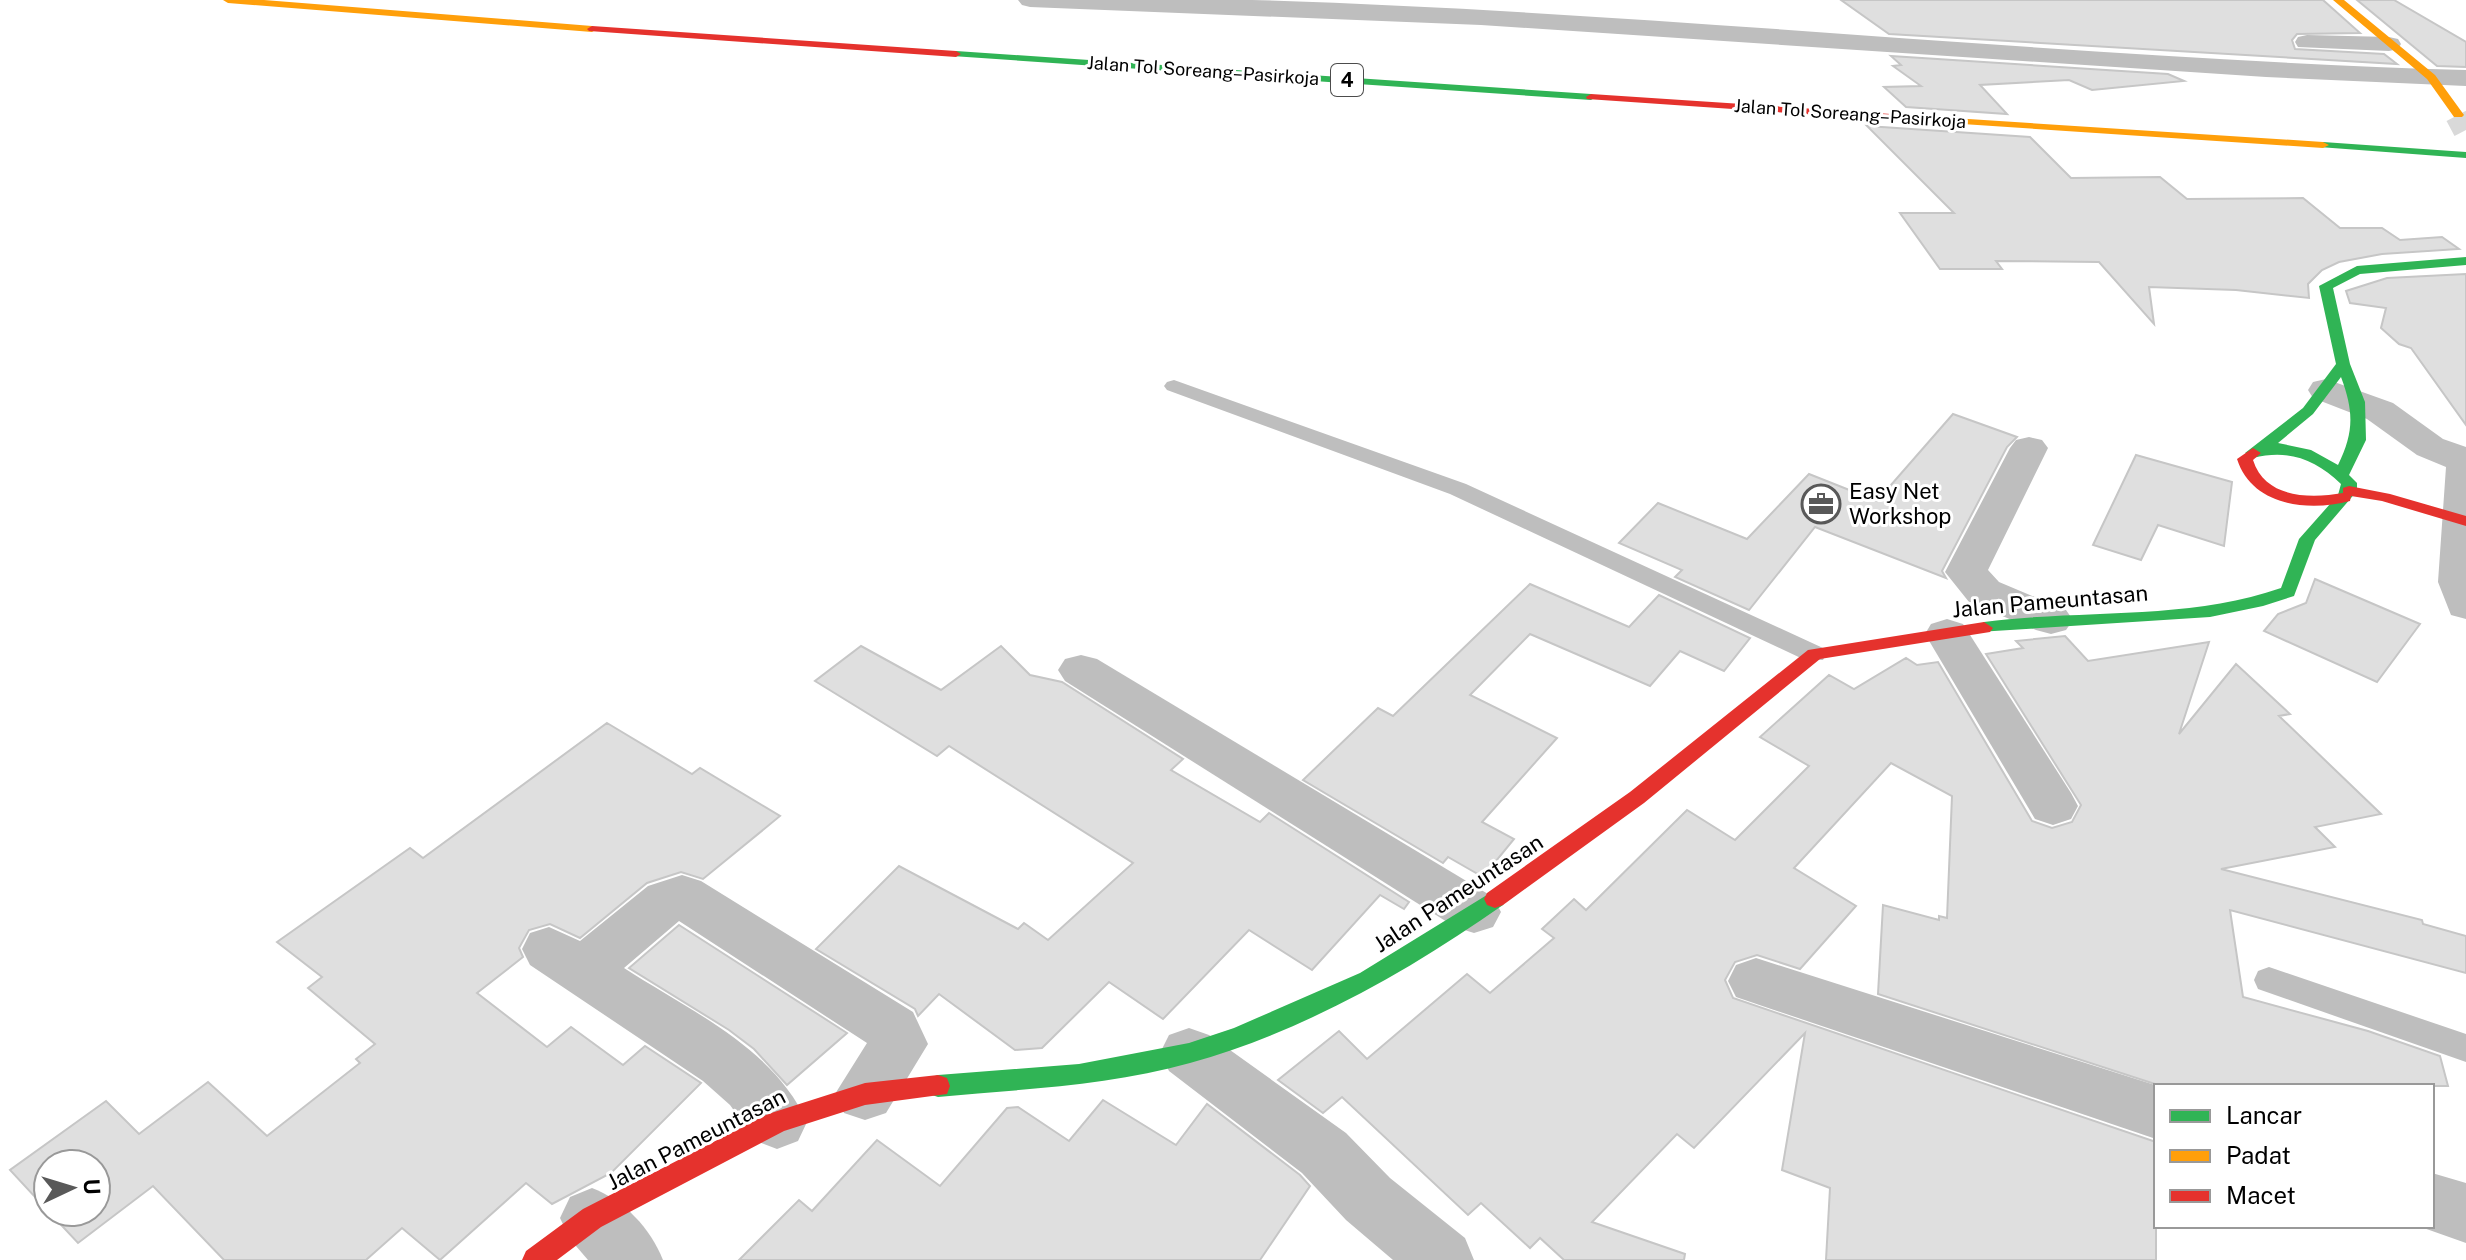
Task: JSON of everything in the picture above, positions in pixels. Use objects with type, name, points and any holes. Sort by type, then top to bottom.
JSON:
[{"type":"main road","name":"Jalan Tol Soreang–Pasirkoja","points":[[228,0],[625,32],[2466,155]]},
{"type":"main road","name":"Jalan Tol Soreang–Pasirkoja","points":[[425,0],[1149,48]]},
{"type":"main road","points":[[2338,0],[2431,77],[2458,127]]},
{"type":"main road","points":[[2342,385],[2299,424],[2245,459],[2246,467],[2298,528],[2346,486],[2358,440],[2342,385],[2326,286],[2337,276],[2356,269],[2466,261]]},
{"type":"main road","points":[[2262,449],[2296,451],[2313,456],[2346,486],[2466,521]]},
{"type":"main road","points":[[2263,486],[2298,500],[2316,503],[2346,486]]},
{"type":"main road","name":"Jalan Pameuntasan","points":[[535,1260],[612,1239],[777,1122],[865,1094],[977,1081],[1079,1074],[1189,1053],[1240,1036],[1368,980],[1433,942],[1558,856],[1712,741],[1785,674],[1808,662],[1814,654],[2051,620],[2146,616],[2227,608],[2274,599],[2288,592],[2298,528]]},
{"type":"street","points":[[1030,0],[1383,7],[1631,28],[2466,78]]},
{"type":"street","points":[[1618,5],[1631,28]]},
{"type":"street","points":[[2090,43],[2211,41]]},
{"type":"street","points":[[2285,42],[2389,44]]},
{"type":"street","points":[[2342,385],[2396,420],[2430,447],[2465,460],[2459,582],[2466,605]]},
{"type":"street","points":[[2029,448],[1966,572],[1984,592],[2051,620]]},
{"type":"street","points":[[1947,634],[2053,806]]},
{"type":"street","points":[[1081,670],[1474,912]]},
{"type":"street","points":[[777,1122],[751,1087],[724,1063],[566,959],[667,901],[682,896],[893,1029],[899,1044],[865,1094]]},
{"type":"street","points":[[1756,981],[2154,1111]]},
{"type":"street","points":[[1189,1053],[1324,1153],[1368,1199],[1442,1260]]},
{"type":"street","points":[[2434,1203],[2466,1213]]},
{"type":"lane","points":[[1174,386],[1458,489],[1814,654]]},
{"type":"lane","points":[[2269,980],[2466,1048]]},
{"type":"building","points":[[1841,0],[2323,0],[2360,33],[2297,34],[2292,40],[2295,49],[2384,54],[2397,64],[1889,34]]},
{"type":"building","points":[[2357,0],[2394,0],[2466,42],[2466,67],[2437,66]]},
{"type":"building","points":[[1891,56],[2168,74],[2184,81],[2092,90],[2069,80],[1980,85],[2007,114],[1906,107],[1884,87],[1921,86],[1893,66],[1901,65]]},
{"type":"building","points":[[1867,126],[2030,137],[2071,178],[2160,177],[2187,199],[2303,198],[2340,228],[2382,228],[2400,240],[2442,237],[2459,249],[2382,254],[2339,262],[2322,270],[2308,284],[2309,298],[2236,290],[2149,287],[2154,324],[2099,262],[1996,261],[2002,269],[1940,269],[1900,213],[1954,213]]},
{"type":"building","points":[[2466,274],[2466,425],[2411,348],[2399,344],[2381,328],[2386,308],[2350,303],[2346,291],[2387,278]]},
{"type":"building","points":[[1953,414],[2017,437],[2007,447],[1942,571],[1946,578],[1815,527],[1749,610],[1675,577],[1682,570],[1619,543],[1658,503],[1747,539],[1809,474],[1877,501]]},
{"type":"building","points":[[2136,455],[2232,482],[2224,546],[2158,525],[2141,560],[2093,545]]},
{"type":"building","points":[[2315,579],[2420,624],[2377,682],[2264,631],[2278,614],[2306,603]]},
{"type":"building","points":[[1530,584],[1629,627],[1659,595],[1750,638],[1724,671],[1680,651],[1650,686],[1530,634],[1470,695],[1557,738],[1482,822],[1514,839],[1483,877],[1448,857],[1443,863],[1303,780],[1378,708],[1393,716]]},
{"type":"building","points":[[2065,636],[2088,661],[2209,642],[2179,734],[2236,664],[2290,714],[2279,716],[2381,814],[2315,827],[2335,847],[2221,869],[2422,920],[2423,924],[2466,936],[2466,973],[2230,910],[2243,997],[2368,1031],[2440,1056],[2448,1086],[2155,1084],[1878,994],[1883,905],[1939,920],[1939,916],[1947,918],[1952,796],[1891,763],[1794,868],[1856,906],[1800,969],[1757,955],[1735,962],[1725,980],[1733,998],[2154,1141],[2156,1260],[1826,1260],[1830,1188],[1782,1170],[1805,1033],[1694,1148],[1677,1134],[1592,1222],[1685,1254],[1684,1260],[1564,1260],[1540,1238],[1530,1248],[1481,1203],[1468,1215],[1342,1097],[1323,1113],[1278,1080],[1339,1031],[1367,1059],[1467,974],[1490,993],[1554,938],[1542,929],[1574,899],[1586,910],[1687,810],[1735,840],[1809,766],[1760,737],[1829,675],[1854,689],[1906,658],[1917,665],[1938,662],[2032,821],[2052,828],[2072,822],[2081,805],[1986,654],[2023,648],[2016,641]]},
{"type":"building","points":[[861,646],[941,690],[1001,646],[1030,675],[1062,682],[1183,759],[1171,770],[1260,822],[1269,813],[1409,902],[1404,909],[1380,895],[1312,970],[1249,930],[1163,1019],[1109,982],[1042,1048],[1015,1050],[939,994],[918,1016],[915,1009],[816,949],[899,866],[1018,929],[1024,923],[1048,940],[1133,863],[949,746],[937,756],[815,681]]},
{"type":"building","points":[[607,723],[692,774],[700,768],[780,816],[703,879],[681,872],[647,883],[580,938],[550,924],[529,930],[519,948],[523,957],[477,993],[547,1047],[571,1027],[623,1065],[645,1046],[701,1083],[611,1173],[552,1204],[526,1183],[440,1260],[402,1228],[366,1260],[224,1260],[153,1186],[112,1217],[112,1148],[41,1148],[106,1101],[139,1134],[208,1082],[267,1136],[360,1063],[356,1059],[375,1044],[308,988],[322,977],[277,942],[410,848],[423,858]]},
{"type":"building","points":[[679,925],[847,1033],[787,1085],[754,1049],[729,1030],[629,968]]},
{"type":"building","points":[[1103,1100],[1176,1145],[1207,1104],[1300,1175],[1310,1186],[1260,1260],[739,1260],[799,1200],[812,1211],[877,1140],[940,1186],[1007,1108],[1018,1107],[1069,1141]]},
{"type":"building","points":[[32,1154],[32,1194],[10,1170]]},
{"type":"building","points":[[64,1228],[98,1228],[78,1243]]},
{"type":"tunnel","points":[[2458,115],[2466,130]]},
{"type":"traffic: fast","points":[[956,54],[1591,97]]},
{"type":"traffic: fast","points":[[2323,145],[2466,155]]},
{"type":"traffic: fast","points":[[2342,474],[2358,440],[2358,402],[2343,364],[2326,286],[2357,270],[2466,261]]},
{"type":"traffic: fast","points":[[2262,449],[2308,411],[2343,364]]},
{"type":"traffic: fast","points":[[1984,628],[2053,620],[2210,611],[2263,601],[2288,592],[2307,539],[2344,498],[2349,491],[2349,483],[2329,466],[2305,453],[2279,448],[2253,453]]},
{"type":"traffic: fast","points":[[938,1086],[1079,1074],[1189,1053],[1240,1036],[1368,980],[1433,942],[1495,899]]},
{"type":"traffic: slow","points":[[228,0],[592,29]]},
{"type":"traffic: slow","points":[[2338,0],[2431,77],[2458,115]]},
{"type":"traffic: slow","points":[[1891,117],[2323,145]]},
{"type":"traffic: jam","points":[[592,29],[956,54]]},
{"type":"traffic: jam","points":[[1591,97],[1891,117]]},
{"type":"traffic: jam","points":[[2253,453],[2245,459],[2249,473],[2270,492],[2300,500],[2344,498]]},
{"type":"traffic: jam","points":[[2349,491],[2384,497],[2466,521]]},
{"type":"traffic: jam","points":[[1495,899],[1637,798],[1814,654],[1984,628]]},
{"type":"traffic: jam","points":[[535,1260],[592,1218],[777,1122],[865,1094],[938,1086]]},
{"type":"place","name":"Easy Net Workshop","points":[[1821,504]]}]
